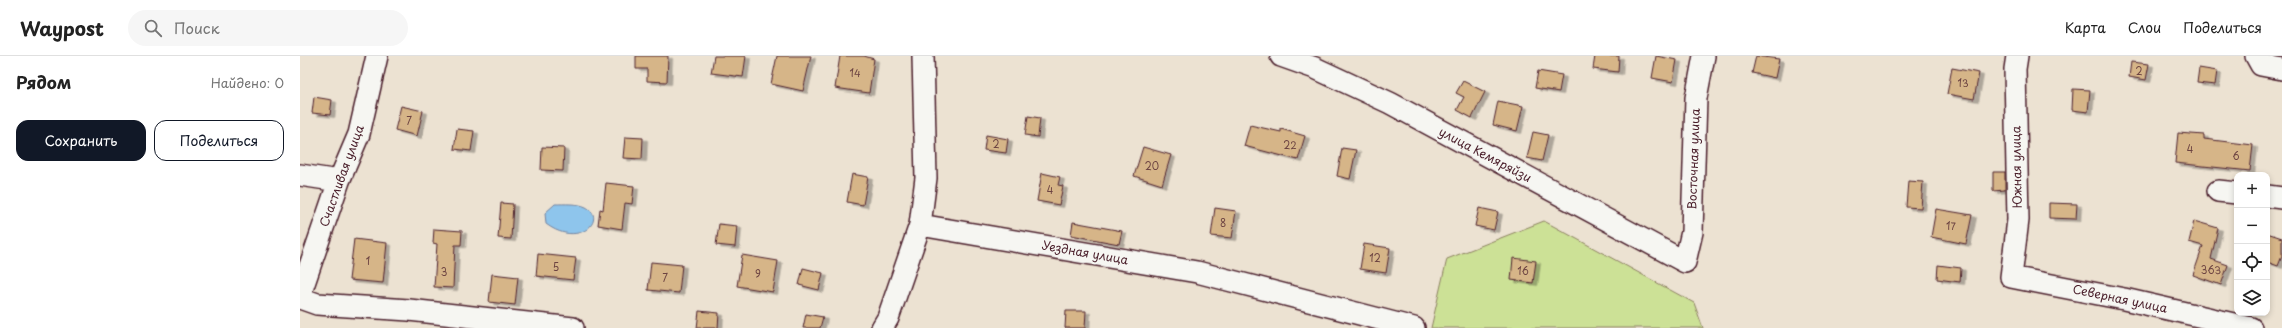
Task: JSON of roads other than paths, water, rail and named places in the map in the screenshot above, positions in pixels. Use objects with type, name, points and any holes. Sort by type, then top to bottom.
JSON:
[{"type":"street","name":"Счастливая улица","points":[[300,295],[339,181],[359,134],[377,56]]},
{"type":"street","points":[[882,328],[888,318],[920,225],[926,178],[923,56]]},
{"type":"street","name":"улица Кемяряйзи","points":[[1281,56],[1315,68],[1390,103],[1685,262]]},
{"type":"street","name":"Восточная улица","points":[[1685,262],[1692,232],[1696,98],[1704,56]]},
{"type":"street","name":"Южная улица","points":[[2011,277],[2018,220],[2017,56]]},
{"type":"street","points":[[2256,56],[2261,65],[2282,69]]},
{"type":"street","points":[[300,175],[339,181]]},
{"type":"street","points":[[2270,196],[2282,198]]},
{"type":"street","name":"Уездная улица","points":[[920,225],[1197,272],[1414,328]]},
{"type":"street","name":"Северная улица","points":[[2011,277],[2124,299],[2251,328]]},
{"type":"street","points":[[300,298],[317,304],[409,310],[573,328]]},
{"type":"water","points":[[555,204],[575,204],[586,207],[592,212],[594,218],[592,224],[587,229],[579,233],[569,234],[558,231],[546,224],[545,213]]}]
